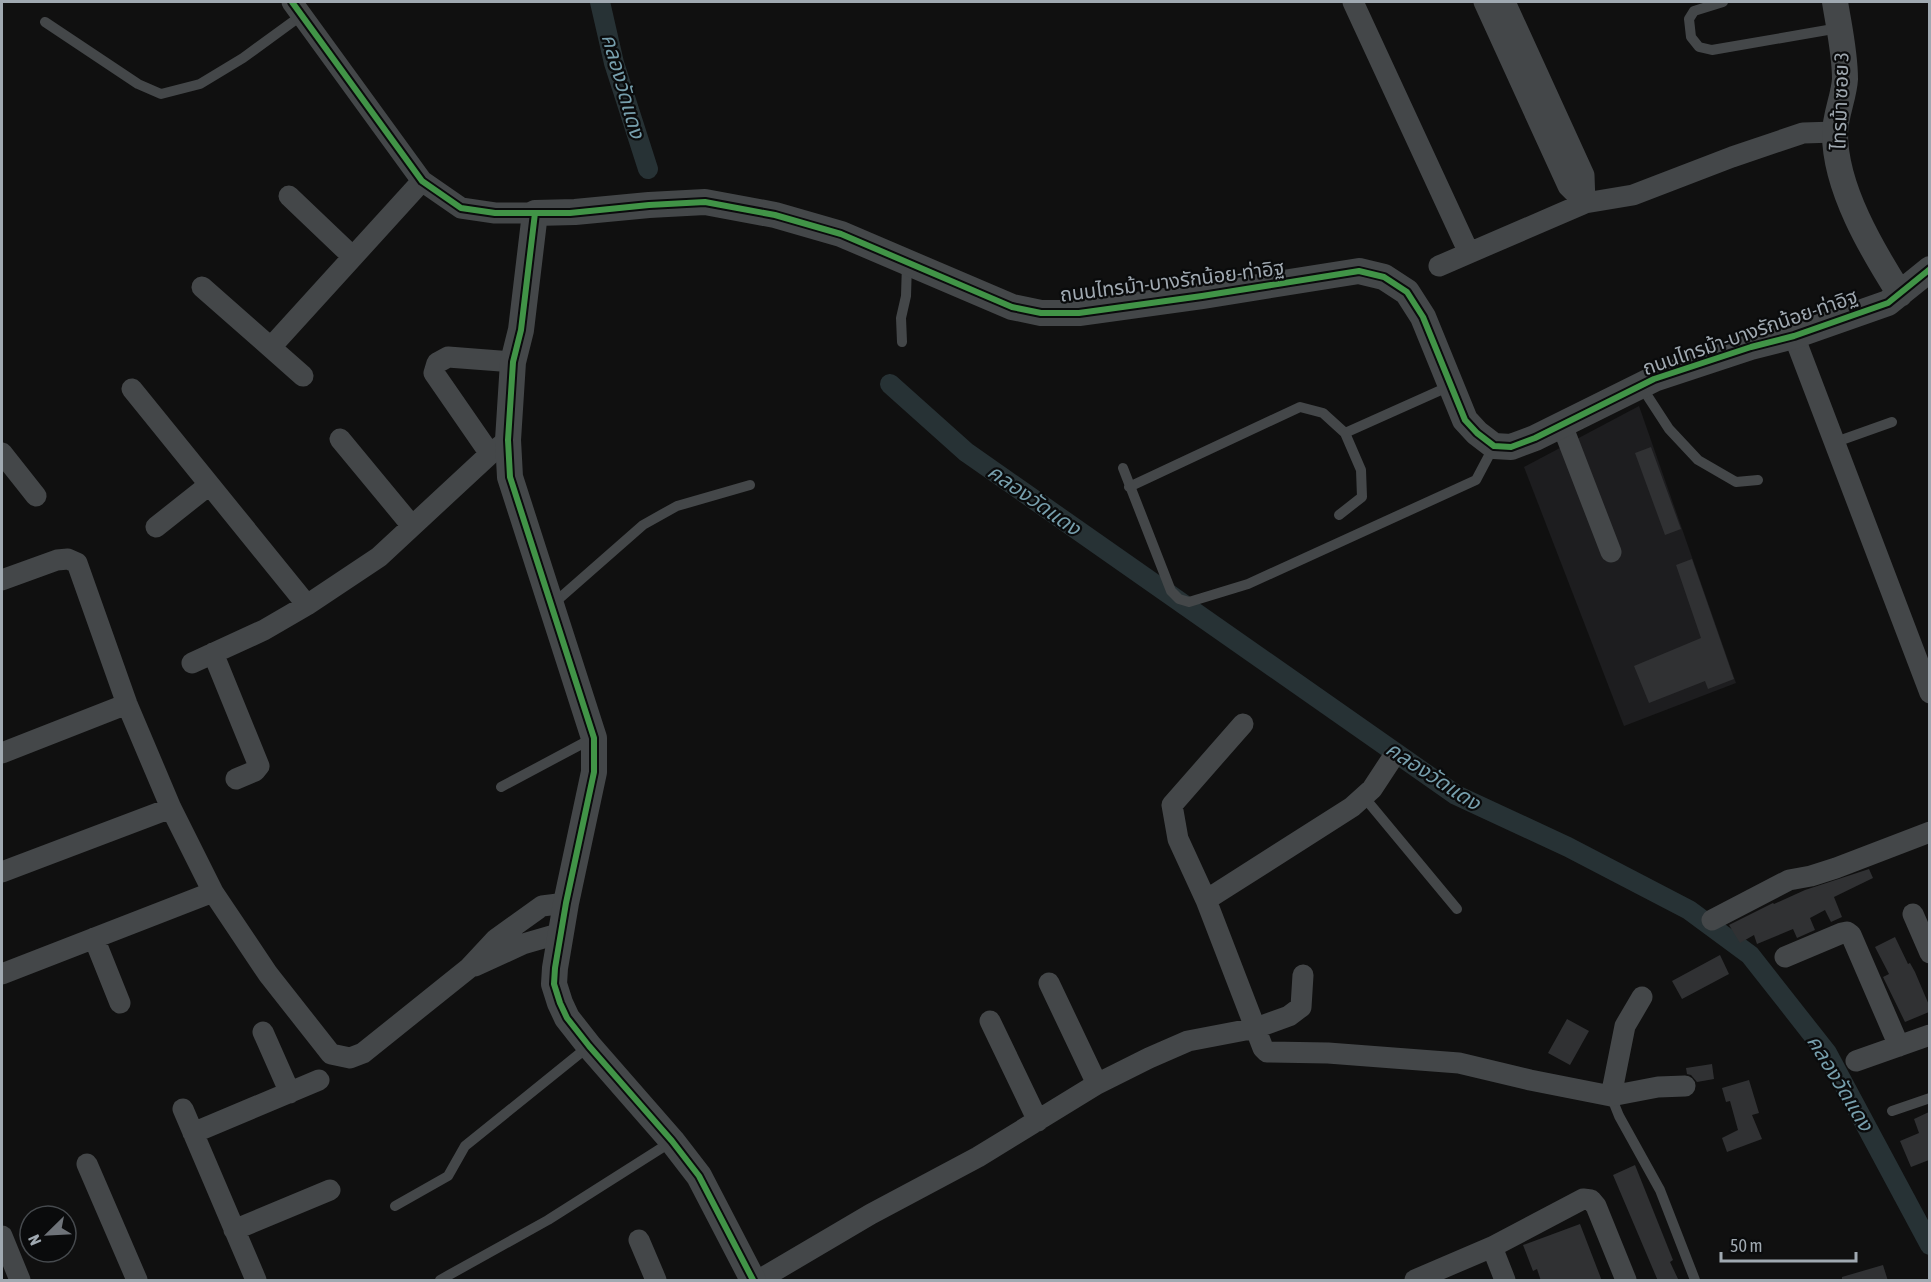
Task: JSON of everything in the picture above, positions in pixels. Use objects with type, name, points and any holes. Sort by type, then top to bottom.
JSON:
[{"type":"street","points":[[1353,2],[1469,253]]},
{"type":"street","points":[[1484,2],[1568,186],[1586,203]]},
{"type":"street","points":[[1505,2],[1584,175],[1586,203]]},
{"type":"street","name":"ไทรม้า ซอย 3","points":[[1835,2],[1844,54],[1845,81],[1835,132],[1837,159],[1870,247],[1900,294]]},
{"type":"street","name":"ถนนไทรม้า-บางรักน้อย-ท่าอิฐ","points":[[297,8],[422,181],[461,208],[495,213],[535,213],[705,202],[775,215],[841,234],[1012,307],[1041,313],[1079,313],[1359,271],[1384,277],[1407,292],[1423,317],[1465,420],[1494,446],[1512,447],[1535,438],[1654,379],[1751,347],[1794,336],[1888,303],[1929,269]]},
{"type":"street","points":[[1439,266],[1586,203],[1633,195],[1803,133],[1835,132]]},
{"type":"street","points":[[271,347],[422,181]]},
{"type":"street","points":[[289,196],[353,256]]},
{"type":"street","points":[[192,663],[264,630],[307,605],[379,557],[499,447],[513,362],[521,330],[535,213]]},
{"type":"street","points":[[202,287],[303,376]]},
{"type":"street","points":[[1794,336],[1929,693]]},
{"type":"street","points":[[513,362],[448,357],[437,363],[434,373],[499,447],[594,738],[594,772],[566,903],[554,984],[567,1018],[699,1176],[753,1281]]},
{"type":"street","points":[[132,389],[307,605]]},
{"type":"street","points":[[1562,425],[1611,552]]},
{"type":"street","points":[[340,439],[412,526]]},
{"type":"street","points":[[2,453],[36,496]]},
{"type":"street","points":[[156,526],[209,485]]},
{"type":"street","points":[[2,580],[57,560],[68,559],[77,564],[126,704],[171,808],[213,892],[268,974],[331,1054],[350,1058],[363,1053],[470,969],[496,939],[542,906],[566,903]]},
{"type":"street","points":[[213,653],[259,766],[255,771],[237,779]]},
{"type":"street","points":[[2,753],[126,704]]},
{"type":"street","points":[[1244,724],[1172,805],[1178,839],[1206,900],[1263,1048],[1268,1052],[1328,1053],[1459,1063],[1611,1096],[1658,1087],[1684,1086]]},
{"type":"street","points":[[1206,900],[1352,807],[1372,789],[1394,757]]},
{"type":"street","points":[[2,872],[171,808]]},
{"type":"street","points":[[1712,920],[1789,880],[1836,868],[1929,832]]},
{"type":"street","points":[[2,974],[213,892]]},
{"type":"street","points":[[1913,914],[1929,953]]},
{"type":"street","points":[[470,969],[523,944],[561,933]]},
{"type":"street","points":[[1785,957],[1842,933],[1851,934],[1899,1046]]},
{"type":"street","points":[[94,938],[120,1003]]},
{"type":"street","points":[[759,1281],[871,1214],[978,1157],[1097,1084],[1149,1058],[1188,1041],[1256,1028],[1289,1016],[1301,1007],[1303,975]]},
{"type":"street","points":[[1049,983],[1097,1084]]},
{"type":"street","points":[[1611,1096],[1625,1026],[1642,997]]},
{"type":"street","points":[[990,1021],[1038,1121]]},
{"type":"street","points":[[262,1032],[290,1093]]},
{"type":"street","points":[[1856,1061],[1929,1035]]},
{"type":"street","points":[[193,1133],[319,1080]]},
{"type":"street","points":[[183,1109],[256,1281]]},
{"type":"street","points":[[87,1164],[137,1281]]},
{"type":"street","points":[[234,1230],[330,1190]]},
{"type":"street","points":[[1415,1281],[1492,1246],[1583,1199],[1591,1200],[1596,1206],[1626,1281]]},
{"type":"street","points":[[2,1236],[20,1281]]},
{"type":"street","points":[[639,1240],[656,1281]]},
{"type":"street","points":[[1492,1246],[1505,1281]]},
{"type":"lane","points":[[1723,2],[1694,11],[1689,20],[1692,37],[1699,47],[1712,50],[1839,28]]},
{"type":"lane","points":[[45,22],[138,84],[161,94],[200,84],[243,58],[297,8]]},
{"type":"lane","points":[[902,342],[901,318],[906,296],[907,263]]},
{"type":"lane","points":[[1345,434],[1450,386]]},
{"type":"lane","points":[[1641,386],[1669,429],[1698,460],[1736,482],[1758,480]]},
{"type":"lane","points":[[1129,487],[1300,407],[1323,413],[1345,434],[1361,470],[1362,496],[1339,515]]},
{"type":"lane","points":[[1833,443],[1892,422]]},
{"type":"lane","points":[[1122,468],[1171,591],[1179,599],[1189,602],[1248,584],[1476,480],[1494,446]]},
{"type":"lane","points":[[550,606],[643,525],[677,506],[750,485]]},
{"type":"lane","points":[[501,787],[594,738]]},
{"type":"lane","points":[[1364,797],[1457,909]]},
{"type":"lane","points":[[395,1206],[448,1176],[465,1146],[589,1046]]},
{"type":"lane","points":[[1611,1096],[1619,1116],[1660,1190],[1695,1281]]},
{"type":"lane","points":[[1892,1112],[1929,1098]]},
{"type":"lane","points":[[440,1281],[548,1220],[672,1141]]},
{"type":"shaded area","points":[[1639,406],[1736,683],[1624,726],[1524,467]]},
{"type":"building","points":[[1651,447],[1681,529],[1665,535],[1635,453]]},
{"type":"building","points":[[1692,559],[1734,679],[1708,689],[1705,681],[1649,703],[1634,666],[1701,638],[1676,565]]},
{"type":"building","points":[[1869,869],[1873,878],[1834,897],[1842,917],[1831,922],[1825,910],[1810,918],[1815,930],[1797,938],[1793,929],[1757,944],[1754,935],[1740,943],[1729,925],[1805,890]]},
{"type":"building","points":[[1895,937],[1908,964],[1910,963],[1915,972],[1929,1005],[1929,1012],[1905,1022],[1883,977],[1889,974],[1875,947]]},
{"type":"building","points":[[1720,955],[1729,974],[1682,999],[1672,981]]},
{"type":"building","points":[[1567,1019],[1589,1031],[1570,1065],[1548,1053]]},
{"type":"building","points":[[1712,1064],[1714,1079],[1697,1082],[1687,1074],[1686,1068]]},
{"type":"building","points":[[1749,1080],[1759,1113],[1752,1115],[1762,1139],[1727,1152],[1722,1138],[1738,1130],[1730,1101],[1726,1102],[1722,1088]]},
{"type":"building","points":[[1929,1112],[1929,1160],[1911,1167],[1900,1141],[1919,1133],[1914,1119]]},
{"type":"building","points":[[1635,1165],[1673,1260],[1670,1262],[1679,1281],[1658,1281],[1613,1175]]},
{"type":"building","points":[[1580,1224],[1602,1281],[1541,1281],[1537,1269],[1533,1271],[1523,1245]]},
{"type":"building","points":[[1883,1265],[1888,1281],[1842,1281],[1842,1277]]},
{"type":"waterway","name":"คลองวัดแดง","points":[[600,2],[614,63],[648,169]]},
{"type":"waterway","name":"คลองวัดแดง","points":[[890,384],[966,452],[1456,795],[1568,847],[1689,910],[1750,955],[1827,1053],[1930,1245]]},
{"type":"cycle path","points":[[292,2],[422,181],[461,208],[495,213],[570,213],[705,202],[775,215],[841,234],[1012,307],[1041,313],[1079,313],[1359,271],[1384,277],[1407,292],[1423,317],[1465,420],[1494,446],[1511,447],[1535,438],[1654,379],[1751,347],[1794,336],[1888,303],[1930,269]]},
{"type":"cycle path","points":[[535,213],[521,330],[513,362],[508,440],[510,477],[594,738],[594,772],[566,903],[554,984],[567,1018],[699,1176],[753,1280]]}]
